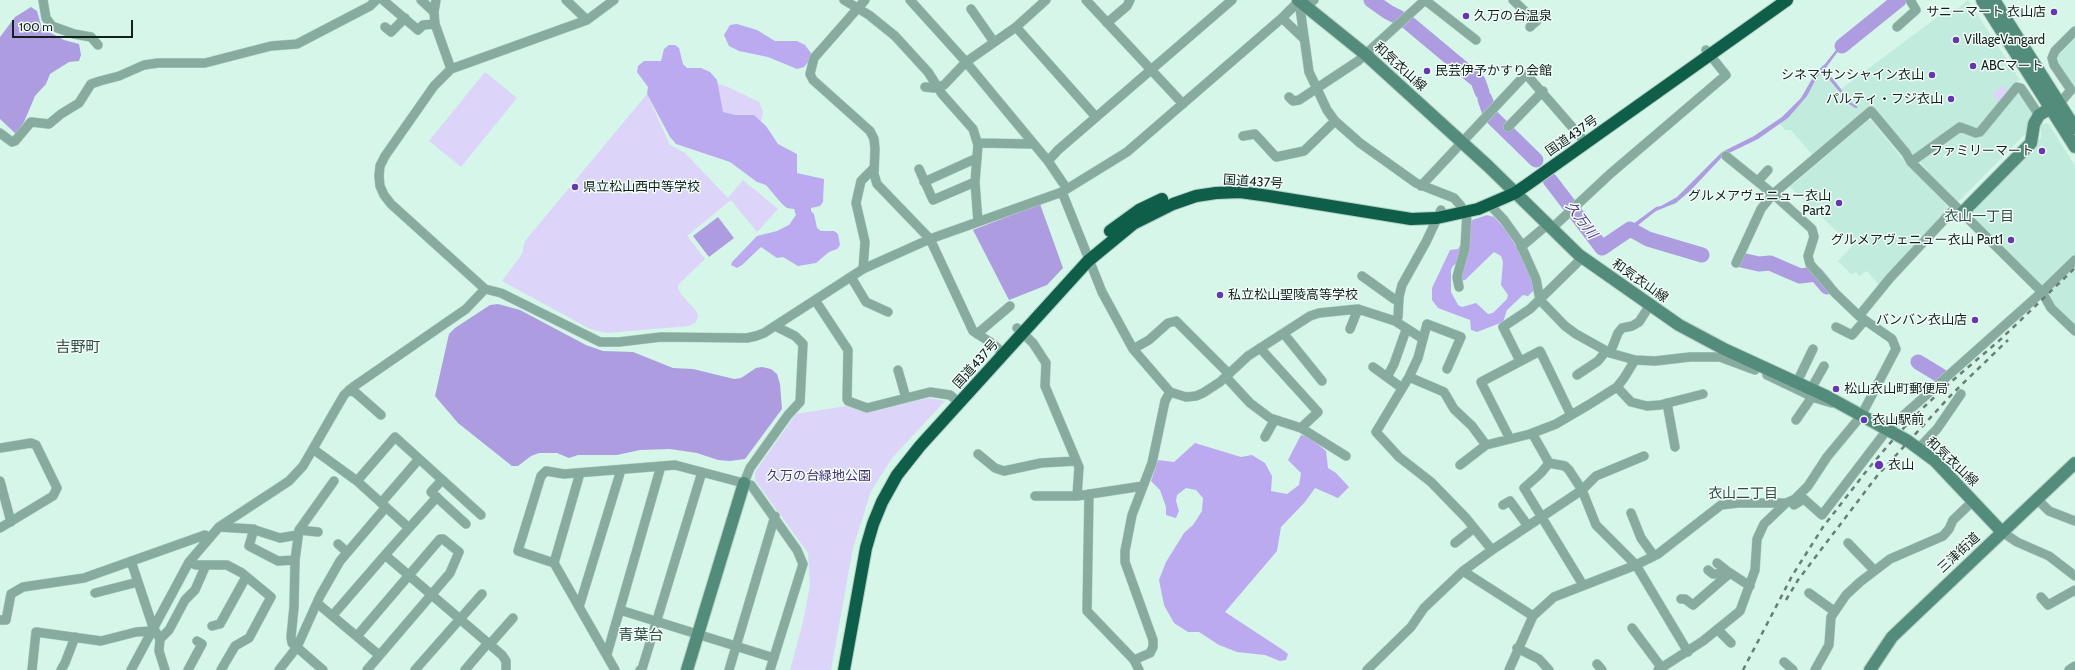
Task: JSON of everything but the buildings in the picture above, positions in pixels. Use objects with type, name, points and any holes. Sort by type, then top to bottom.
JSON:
[{"type":"highway","name":"国道437号","points":[[1708,53],[1774,0]]},
{"type":"highway","name":"国道437号","points":[[836,670],[859,546],[875,499],[883,483],[902,456],[957,400],[1112,229],[1139,210],[1170,196],[1194,189],[1241,184],[1393,210],[1439,214],[1490,205],[1708,53],[1787,0]]},
{"type":"highway","name":"国道437号","points":[[1464,209],[1492,196],[1512,191]]},
{"type":"highway","name":"国道437号","points":[[844,670],[866,548],[873,524],[882,502],[890,487],[908,461],[957,400]]},
{"type":"street","points":[[43,0],[46,18],[52,26],[74,34],[91,36],[98,45]]},
{"type":"street","points":[[0,133],[12,142],[15,141],[31,122],[49,124],[61,114],[79,103],[91,84],[100,80],[119,76],[144,65],[158,63],[205,63],[271,46],[297,44],[370,6],[376,0]]},
{"type":"street","points":[[383,0],[418,30],[423,25],[435,24]]},
{"type":"street","points":[[421,0],[434,12]]},
{"type":"street","points":[[436,0],[434,12],[435,24],[450,69]]},
{"type":"street","points":[[566,0],[587,20]]},
{"type":"street","points":[[844,0],[858,8],[895,36],[928,72],[938,87],[970,125],[977,137],[978,144],[975,182],[978,222]]},
{"type":"street","points":[[865,0],[814,58],[810,74],[813,80],[870,131],[874,139],[875,149],[874,180],[930,239],[969,326],[977,334],[1002,351]]},
{"type":"street","points":[[910,0],[966,62],[1048,161],[1064,190],[1087,258],[1102,292],[1133,349],[1170,392],[1186,397],[1196,396],[1227,375],[1248,356],[1310,316],[1319,313],[1358,310],[1396,321],[1406,330],[1423,339]]},
{"type":"street","points":[[925,87],[938,87],[949,81],[966,62],[1016,27],[1046,0]]},
{"type":"street","points":[[1086,0],[1183,104]]},
{"type":"street","points":[[1107,23],[1127,6],[1130,0]]},
{"type":"street","points":[[1048,161],[1058,150],[1232,0]]},
{"type":"street","points":[[1289,97],[1293,101],[1299,100],[1316,90],[1365,54],[1425,0],[1476,40]]},
{"type":"street","points":[[1513,0],[1535,22]]},
{"type":"street","points":[[1897,27],[1916,10],[1910,0]]},
{"type":"street","points":[[1982,0],[2054,106],[2075,128]]},
{"type":"street","points":[[1994,0],[2054,106],[2075,147]]},
{"type":"street","points":[[610,2],[587,20],[450,69],[434,86],[385,156],[380,166],[380,186],[384,195],[391,204],[485,289],[501,293],[600,342],[681,337],[747,338],[764,333],[863,269],[930,239],[1064,190],[1127,152],[1282,18],[1304,2]]},
{"type":"street","points":[[1304,2],[1303,38],[1309,72],[1316,90],[1335,121],[1360,143],[1421,186],[1454,198],[1464,209],[1465,248],[1457,277],[1459,287]]},
{"type":"street","name":"和気衣山線","points":[[1304,2],[1365,54],[1462,143],[1582,258],[1679,325],[1796,382],[1812,393],[1840,404],[1918,449],[1935,462],[2002,532]]},
{"type":"street","points":[[971,9],[994,42]]},
{"type":"street","points":[[385,27],[391,32],[405,18]]},
{"type":"street","points":[[1282,18],[1303,38]]},
{"type":"street","points":[[1016,27],[1096,117]]},
{"type":"street","points":[[1836,327],[1852,335],[1890,278],[2031,142],[2034,124],[2039,115],[2071,98],[2071,90],[2054,65],[2052,58],[2055,50],[2075,32]]},
{"type":"street","points":[[1521,247],[1572,210],[1610,174],[1726,75],[1708,53]]},
{"type":"street","points":[[1421,186],[1526,74],[1543,91],[1584,140]]},
{"type":"street","points":[[1911,162],[1960,127],[1976,133],[1980,132],[2017,87],[2021,88],[2039,115]]},
{"type":"street","points":[[1508,127],[1513,117],[1543,91]]},
{"type":"street","points":[[1736,263],[1761,209],[1774,194],[1871,111],[1906,153],[1911,162],[2042,292],[2051,308],[2075,331]]},
{"type":"street","points":[[1243,136],[1255,134],[1276,157],[1304,151],[1335,121]]},
{"type":"street","points":[[978,144],[1034,144]]},
{"type":"street","points":[[1632,628],[1660,669],[1688,652],[1718,630],[1740,611],[1755,570],[1759,532],[1770,517],[1786,503],[1802,493],[1827,456],[1860,416],[1896,347],[1892,339],[1862,318],[1835,293],[1810,264],[1808,256],[1814,237],[1813,231],[1774,194],[1726,156]]},
{"type":"street","points":[[924,182],[977,158]]},
{"type":"street","points":[[863,269],[865,242],[856,203],[861,181],[874,168]]},
{"type":"street","points":[[919,170],[933,200],[975,182]]},
{"type":"street","points":[[1758,181],[1768,170]]},
{"type":"street","points":[[1490,205],[1504,220],[1521,247],[1536,280],[1540,300],[1565,326],[1608,352],[1635,360],[1655,361],[1690,357],[1720,357],[1748,366],[1812,393]]},
{"type":"street","points":[[1396,321],[1398,318],[1402,285],[1426,242],[1439,214]]},
{"type":"street","points":[[1520,361],[1503,327],[1520,317],[1540,300],[1582,258]]},
{"type":"street","points":[[1786,503],[1789,508],[1804,499],[1822,515],[1887,430],[2042,292],[2075,260]]},
{"type":"street","points":[[1362,276],[1394,299],[1399,300]]},
{"type":"street","points":[[851,277],[866,302],[888,312]]},
{"type":"street","points":[[130,670],[189,562],[218,527],[289,481],[303,466],[344,395],[466,309],[485,289]]},
{"type":"street","points":[[815,300],[848,350],[848,401],[867,408],[930,392],[946,394],[957,400]]},
{"type":"street","points":[[1577,375],[1598,361],[1608,352],[1622,328],[1632,326],[1639,322],[1650,305]]},
{"type":"street","points":[[977,334],[1010,306]]},
{"type":"street","points":[[1350,328],[1358,310]]},
{"type":"street","points":[[1133,349],[1149,340],[1168,323],[1176,321],[1227,375],[1250,404],[1274,421],[1301,428],[1346,456]]},
{"type":"street","points":[[1448,369],[1461,337],[1426,324],[1418,358],[1409,377],[1376,432],[1399,457],[1431,482],[1474,528],[1492,550]]},
{"type":"street","points":[[686,670],[750,468],[788,415],[800,402],[803,344],[795,336],[775,326]]},
{"type":"street","points":[[1387,377],[1394,364],[1406,330]]},
{"type":"street","points":[[1020,331],[1038,349],[1046,363],[1045,386],[1079,467],[1078,496]]},
{"type":"street","points":[[1284,334],[1322,381]]},
{"type":"street","points":[[1260,348],[1318,412],[1301,428]]},
{"type":"street","points":[[1796,382],[1814,349]]},
{"type":"street","points":[[1510,439],[1481,382],[1540,351],[1571,415]]},
{"type":"street","points":[[1460,465],[1486,445],[1532,433],[1556,424],[1571,415],[1617,386],[1624,378],[1635,360]]},
{"type":"street","points":[[1796,420],[1812,393],[1824,366]]},
{"type":"street","points":[[1373,367],[1402,388]]},
{"type":"street","points":[[898,370],[906,398]]},
{"type":"street","points":[[1409,377],[1444,392],[1454,409],[1472,426],[1486,445]]},
{"type":"street","points":[[1617,386],[1631,402],[1647,406],[1667,403],[1703,394]]},
{"type":"street","points":[[350,390],[356,393],[381,415]]},
{"type":"street","points":[[1134,660],[1150,653],[1153,647],[1153,640],[1125,562],[1128,531],[1152,463],[1165,401],[1170,392]]},
{"type":"street","points":[[1918,449],[1937,429],[1961,394]]},
{"type":"street","points":[[1667,403],[1675,447]]},
{"type":"street","points":[[1265,437],[1274,421]]},
{"type":"street","points":[[1532,433],[1549,463],[1565,466],[1582,490],[1599,530],[1636,565],[1688,652]]},
{"type":"street","points":[[357,481],[394,437],[481,516]]},
{"type":"street","points":[[0,448],[31,443],[36,445],[58,488],[54,496],[0,528]]},
{"type":"street","points":[[313,449],[357,481],[409,528]]},
{"type":"street","points":[[978,454],[995,468],[1004,471],[1041,463],[1076,461]]},
{"type":"street","points":[[1367,670],[1411,628],[1424,608],[1463,571],[1582,490],[1596,476],[1644,456]]},
{"type":"street","points":[[279,670],[297,647],[317,603],[348,552],[383,504],[419,459]]},
{"type":"street","points":[[1549,463],[1541,473],[1524,488],[1583,585]]},
{"type":"street","name":"三津街道","points":[[1870,670],[1892,637],[2075,463]]},
{"type":"street","points":[[615,670],[554,563],[518,551],[543,472],[549,470],[564,474],[675,465],[752,485],[775,516],[797,550],[803,564],[770,670]]},
{"type":"street","points":[[607,654],[661,466]]},
{"type":"street","points":[[579,607],[620,470]]},
{"type":"street","points":[[554,563],[580,472]]},
{"type":"street","points":[[640,670],[642,669],[702,472]]},
{"type":"street","points":[[442,480],[431,492],[437,497],[453,517],[466,524]]},
{"type":"street","points":[[0,481],[11,522]]},
{"type":"street","points":[[323,670],[292,643],[291,637],[294,606],[295,560],[298,533],[334,481]]},
{"type":"street","points":[[1035,496],[1078,496],[1143,486]]},
{"type":"street","points":[[1089,494],[1087,611],[1134,660],[1139,670]]},
{"type":"street","points":[[333,615],[437,497]]},
{"type":"street","points":[[2037,500],[2048,511],[2075,521]]},
{"type":"street","points":[[1503,505],[1510,501],[1528,526]]},
{"type":"street","points":[[1815,670],[1829,645],[1830,624],[1834,611],[1846,595],[1874,570],[1890,559],[1943,536],[1949,529],[1953,520],[1973,501]]},
{"type":"street","points":[[1509,670],[1517,648],[1533,616],[1554,597],[1636,565],[1654,556],[1674,543],[1721,505],[1738,503],[1786,503]]},
{"type":"street","points":[[1631,514],[1641,538],[1654,556]]},
{"type":"street","points":[[729,670],[775,516]]},
{"type":"street","points":[[218,527],[254,530],[280,538],[298,533],[318,532]]},
{"type":"street","points":[[1455,542],[1474,528]]},
{"type":"street","points":[[254,530],[249,546],[278,561],[295,560]]},
{"type":"street","points":[[2002,532],[2017,542],[2049,556],[2075,576]]},
{"type":"street","points":[[0,620],[6,620],[9,598],[15,590],[23,587],[84,578],[205,534],[209,537]]},
{"type":"street","points":[[357,636],[440,539],[444,540],[459,552],[450,573],[367,670]]},
{"type":"street","points":[[1848,543],[1874,570]]},
{"type":"street","points":[[338,544],[348,552]]},
{"type":"street","points":[[386,555],[489,644],[506,662],[506,670]]},
{"type":"street","points":[[130,561],[152,629],[160,639]]},
{"type":"street","points":[[189,562],[196,565],[227,565],[246,577],[271,597],[249,638],[235,646],[221,670]]},
{"type":"street","points":[[1717,563],[1750,586]]},
{"type":"street","points":[[165,670],[158,651],[160,639],[169,630],[185,600],[195,590],[206,565]]},
{"type":"street","points":[[1708,570],[1717,574],[1728,572]]},
{"type":"street","points":[[1463,571],[1533,616]]},
{"type":"street","points":[[1681,599],[1685,599],[1694,605],[1728,572]]},
{"type":"street","points":[[212,626],[220,624],[246,577]]},
{"type":"street","points":[[95,593],[138,582]]},
{"type":"street","points":[[2041,597],[2048,605],[2075,590]]},
{"type":"street","points":[[1809,593],[1834,611]]},
{"type":"street","points":[[415,670],[482,594]]},
{"type":"street","points":[[317,603],[379,655]]},
{"type":"street","points":[[620,610],[774,658]]},
{"type":"street","points":[[465,670],[513,618]]},
{"type":"street","points":[[32,670],[36,632],[101,641],[152,629]]},
{"type":"street","points":[[1718,630],[1731,643]]},
{"type":"street","points":[[61,670],[66,663],[75,637]]},
{"type":"street","points":[[188,670],[202,644],[197,641]]},
{"type":"street","points":[[1517,648],[1539,659],[1549,670]]},
{"type":"street","points":[[1784,662],[1793,670]]},
{"type":"street","points":[[2069,670],[2075,666]]},
{"type":"shaded area","points":[[1968,0],[2020,80],[2017,81],[1977,129],[1962,123],[1913,156],[1873,107],[1814,157],[1791,130],[1785,130],[1780,124],[1807,96],[1817,77],[1823,71],[1843,96],[1844,95],[1841,89],[1947,10],[1956,10]]},
{"type":"shaded area","points":[[31,7],[37,11],[41,25],[49,32],[64,40],[79,44],[81,55],[79,61],[69,62],[50,74],[46,84],[35,96],[24,122],[16,134],[0,119],[0,37],[15,17]]},
{"type":"shaded area","points":[[737,24],[757,30],[775,41],[797,41],[805,45],[811,53],[810,60],[804,67],[797,69],[768,57],[739,51],[729,46],[724,35],[730,25]]},
{"type":"shaded area","points":[[1857,33],[1858,36],[1839,50],[1825,69],[1841,89],[1844,95],[1843,96],[1822,71],[1817,77],[1807,96],[1788,118],[1758,139],[1723,156],[1690,191],[1676,203],[1656,211],[1633,229],[1629,227],[1656,207],[1661,206],[1677,197],[1722,152],[1754,136],[1782,117],[1801,98],[1816,72],[1825,64],[1840,45]]},
{"type":"shaded area","points":[[2075,39],[2075,87],[2057,63],[2058,55]]},
{"type":"shaded area","points":[[669,45],[675,45],[679,48],[683,64],[687,68],[701,68],[710,72],[717,80],[723,112],[735,115],[754,115],[766,126],[778,144],[797,154],[797,173],[824,179],[823,202],[820,206],[811,208],[811,211],[814,214],[817,228],[821,231],[834,231],[838,234],[840,245],[837,249],[829,252],[816,263],[798,266],[783,257],[777,258],[761,247],[737,268],[731,265],[732,262],[757,236],[777,231],[789,225],[796,215],[794,209],[787,208],[782,204],[766,185],[757,182],[730,162],[676,144],[670,137],[647,94],[648,87],[637,72],[638,66],[644,61],[661,61],[664,49]]},
{"type":"shaded area","points":[[2017,92],[2020,92],[2032,111],[2026,133],[1958,202],[1927,172],[1928,171],[1919,161],[1960,131],[1980,137]]},
{"type":"shaded area","points":[[1868,120],[1871,120],[1906,163],[1947,205],[1948,211],[1880,286],[1867,271],[1859,276],[1856,272],[1851,274],[1838,261],[1852,246],[1790,187]]},
{"type":"shaded area","points":[[2048,123],[2075,166],[2075,255],[2042,287],[1970,217],[1969,212],[2041,138],[2041,124]]},
{"type":"shaded area","points":[[1040,204],[1063,268],[1047,285],[1009,300],[973,230]]},
{"type":"shaded area","points":[[1487,215],[1494,217],[1506,230],[1518,249],[1533,281],[1534,290],[1528,296],[1523,295],[1507,310],[1503,322],[1477,332],[1471,330],[1470,320],[1438,308],[1432,300],[1432,288],[1450,250],[1458,249],[1463,240],[1461,235],[1462,229],[1472,220]],"holes":[[[1494,252],[1501,256],[1503,262],[1501,285],[1508,295],[1507,299],[1493,313],[1488,314],[1476,303],[1462,307],[1458,305],[1451,292],[1451,270],[1453,266],[1458,262],[1461,281],[1465,280]]]},
{"type":"shaded area","points":[[718,217],[734,238],[709,257],[693,236]]},
{"type":"shaded area","points":[[2075,265],[2075,326],[2045,294]]},
{"type":"shaded area","points":[[498,304],[520,310],[586,345],[603,351],[633,352],[673,368],[693,369],[734,379],[741,378],[756,368],[762,367],[771,369],[777,374],[780,384],[782,409],[745,459],[730,461],[718,460],[697,453],[670,449],[640,450],[617,455],[578,455],[569,458],[557,453],[539,453],[531,456],[518,466],[512,466],[458,423],[435,396],[449,334],[455,328],[490,305]]},
{"type":"shaded area","points":[[1301,435],[1309,437],[1326,451],[1328,468],[1336,473],[1349,487],[1338,498],[1315,488],[1305,502],[1281,527],[1277,551],[1225,612],[1283,650],[1288,654],[1286,660],[1280,661],[1265,655],[1237,652],[1219,645],[1199,632],[1188,632],[1174,623],[1164,605],[1159,580],[1166,562],[1184,533],[1193,525],[1202,511],[1203,498],[1196,490],[1186,488],[1177,495],[1176,501],[1179,511],[1176,518],[1166,515],[1166,507],[1160,490],[1151,481],[1158,460],[1174,462],[1195,443],[1241,457],[1252,455],[1265,463],[1272,476],[1271,491],[1287,494],[1299,485],[1301,473],[1288,460]]},
{"type":"green space","points":[[485,72],[517,98],[461,167],[429,141]]},
{"type":"green space","points":[[703,79],[728,87],[759,102],[763,112],[761,121],[752,124],[716,114]]},
{"type":"green space","points":[[2004,85],[2008,92],[1999,103],[1992,93]]},
{"type":"green space","points":[[647,94],[670,145],[685,153],[728,198],[743,180],[778,209],[757,232],[731,200],[687,236],[705,259],[679,284],[678,288],[680,293],[697,312],[698,317],[696,322],[689,326],[606,333],[590,329],[502,281],[522,254],[525,241]]},
{"type":"green space","name":"久万の台緑地公園","points":[[928,398],[945,401],[892,458],[871,491],[853,548],[831,670],[790,670],[803,622],[810,585],[808,553],[755,480],[755,472],[796,414],[846,406],[866,413]]},
{"type":"waterway","name":"久万川","points":[[1371,0],[1388,12],[1400,18]]},
{"type":"waterway","points":[[1842,46],[1899,0]]},
{"type":"waterway","name":"久万川","points":[[1405,20],[1478,81],[1482,92]]},
{"type":"waterway","name":"久万川","points":[[1485,99],[1489,111]]},
{"type":"waterway","points":[[1848,102],[1856,107]]},
{"type":"waterway","name":"久万川","points":[[1492,117],[1536,160]]},
{"type":"waterway","name":"久万川","points":[[1550,180],[1602,248],[1630,229],[1648,239],[1702,255]]},
{"type":"waterway","name":"久万川","points":[[1741,260],[1759,264],[1770,263],[1800,276],[1816,274],[1827,287]]},
{"type":"waterway","name":"久万川","points":[[1918,362],[1941,376]]},
{"type":"railway","points":[[1743,670],[1792,576],[1823,527],[1868,469],[1897,435],[1923,408],[2001,339],[2075,268]]},
{"type":"railway","points":[[1786,600],[1798,580],[1877,476],[1952,394],[2008,340]]},
{"type":"place","name":"サニーマート 衣山店","points":[[2054,12]]},
{"type":"place","name":"久万の台温泉","points":[[1466,16]]},
{"type":"place","name":"VillageVangard","points":[[1956,40]]},
{"type":"place","name":"ABCマート","points":[[1973,66]]},
{"type":"place","name":"民芸伊予かすり会館","points":[[1427,71]]},
{"type":"place","name":"シネマサンシャイン衣山","points":[[1932,75]]},
{"type":"place","name":"パルティ・フジ衣山","points":[[1951,99]]},
{"type":"place","name":"ファミリーマート","points":[[2042,151]]},
{"type":"place","name":"県立松山西中等学校","points":[[575,187]]},
{"type":"place","name":"グルメアヴェニュー衣山 Part2","points":[[1839,203]]},
{"type":"place","name":"グルメアヴェニュー衣山 Part1","points":[[2011,240]]},
{"type":"place","name":"私立松山聖陵高等学校","points":[[1220,295]]},
{"type":"place","name":"バンバン衣山店","points":[[1975,320]]},
{"type":"place","name":"松山衣山町郵便局","points":[[1836,389]]},
{"type":"place","name":"衣山駅前","points":[[1864,420]]},
{"type":"place","name":"衣山","points":[[1879,465]]},
{"type":"district","name":"衣山一丁目","points":[[1979,217]]},
{"type":"district","name":"吉野町","points":[[78,348]]},
{"type":"district","name":"衣山二丁目","points":[[1743,494]]},
{"type":"district","name":"青葉台","points":[[641,636]]}]
